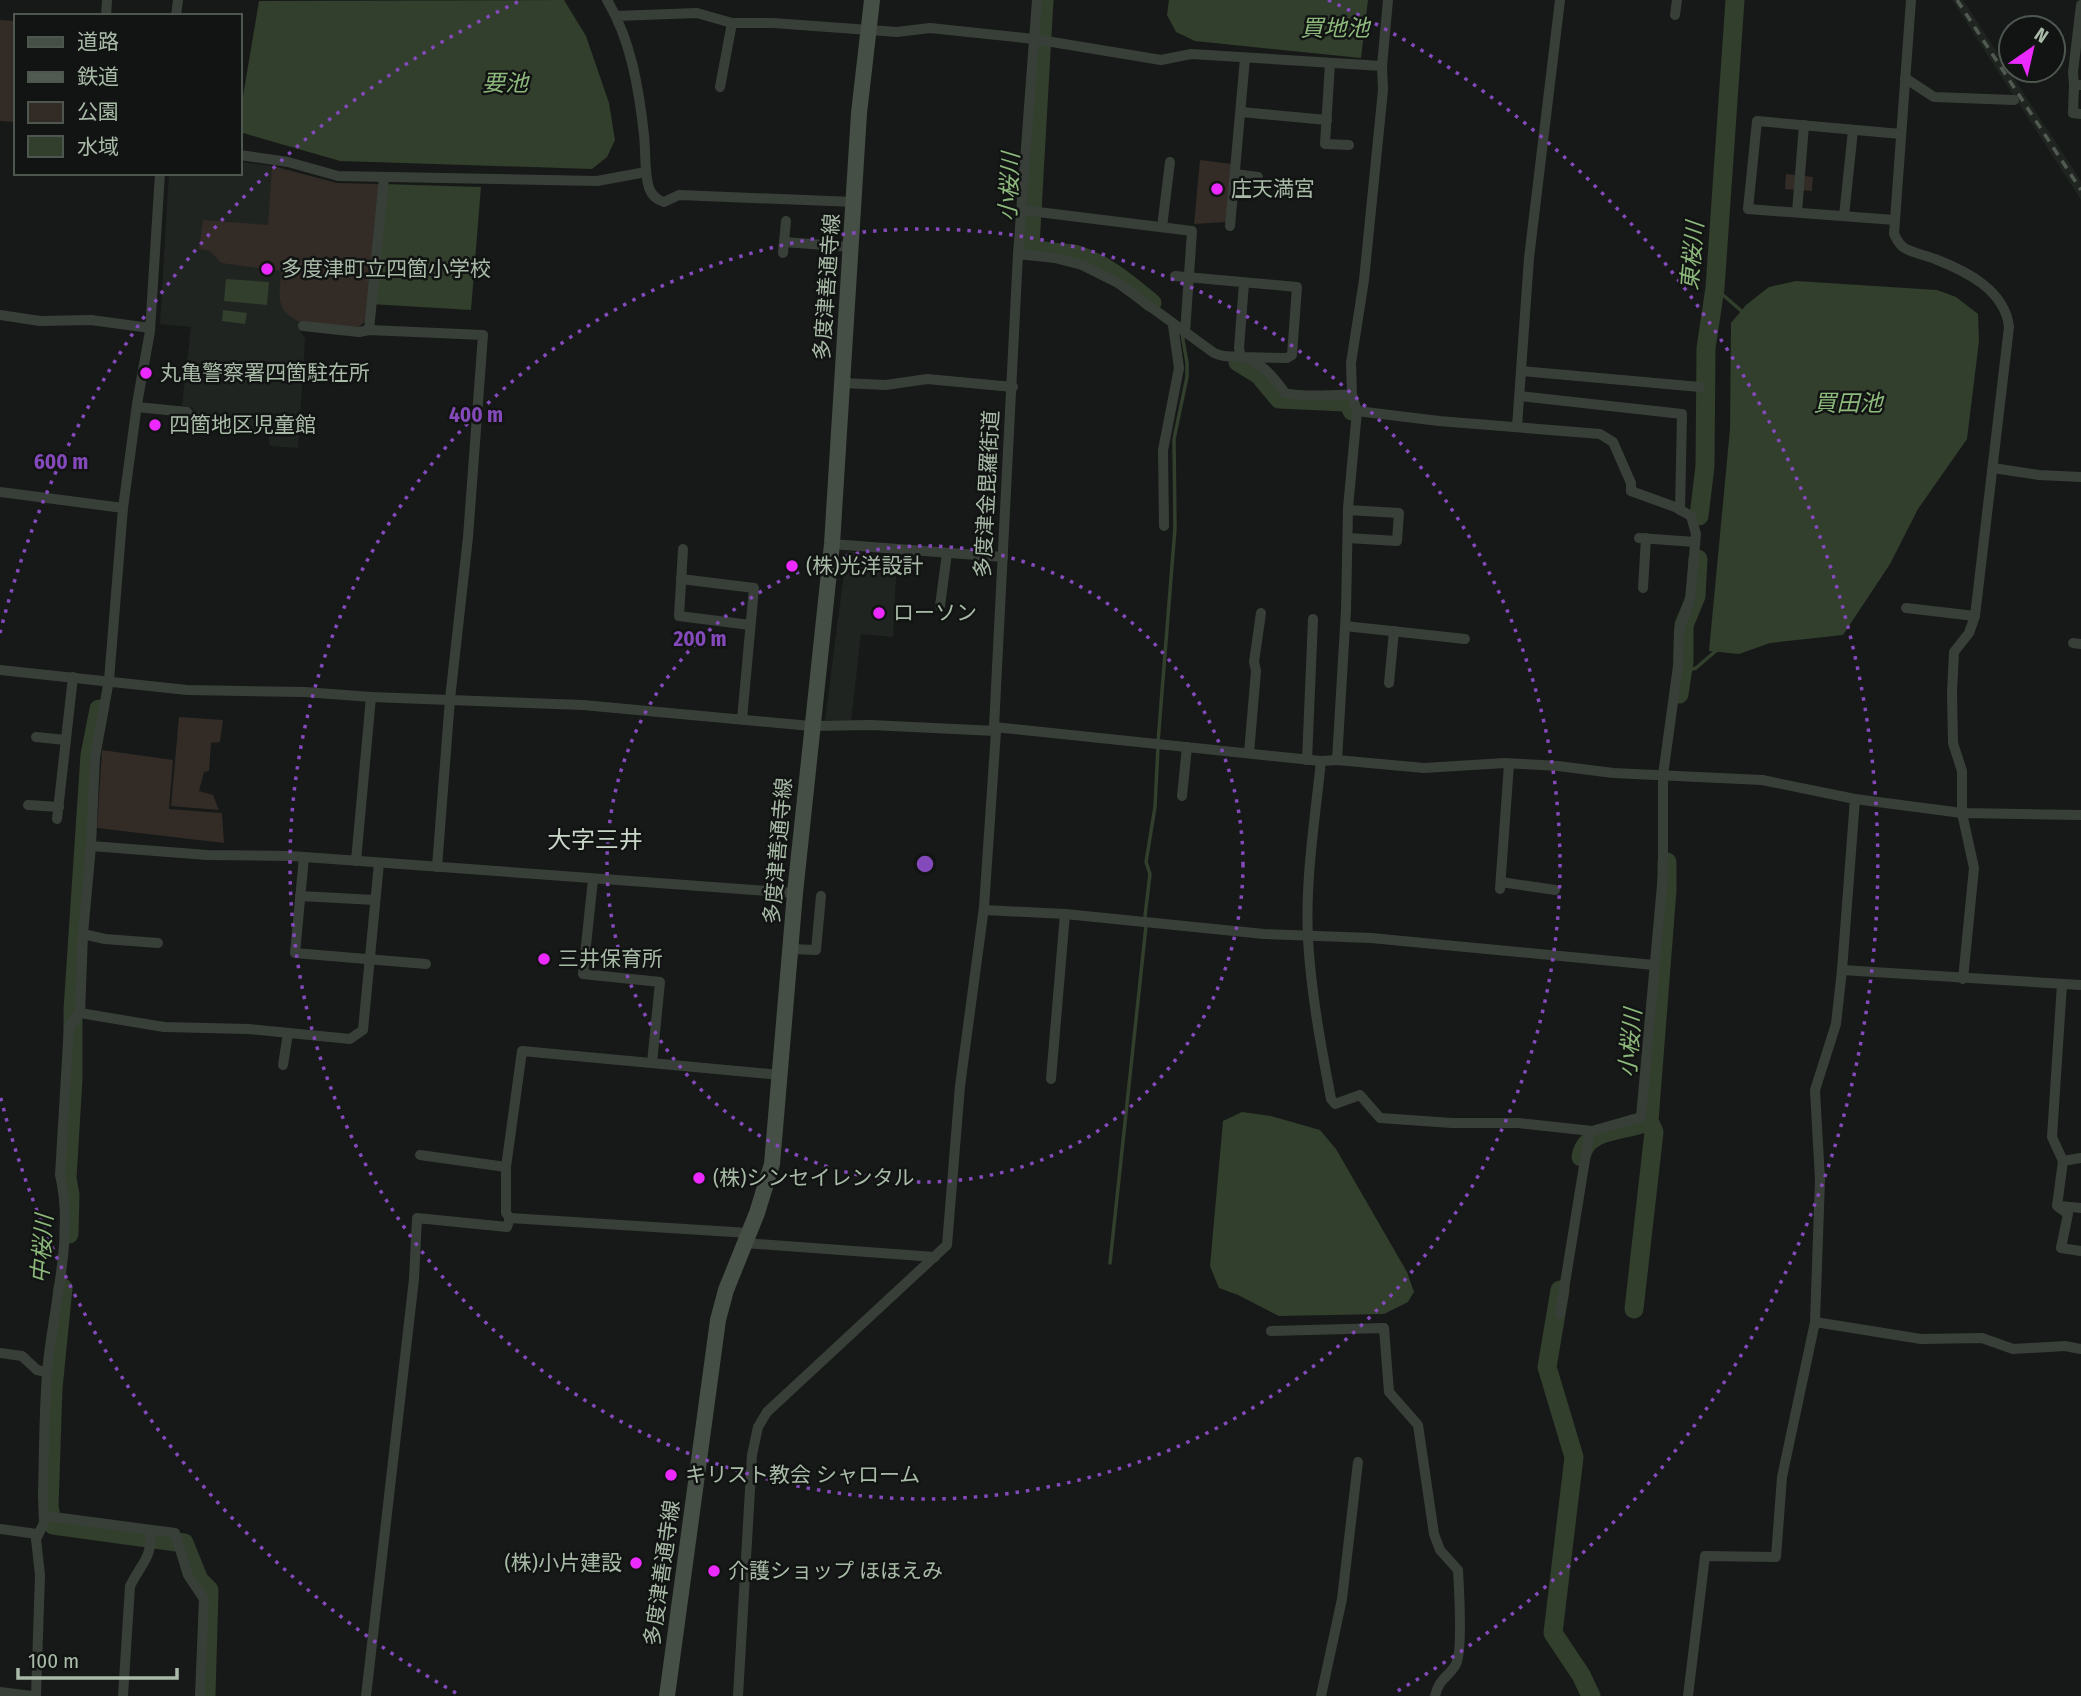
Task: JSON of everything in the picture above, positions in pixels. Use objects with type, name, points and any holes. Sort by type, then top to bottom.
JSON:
[{"type":"main road","name":"多度津善通寺線","points":[[667,1696],[716,1332],[726,1290],[772,1164],[811,726],[832,544],[862,81],[872,0]]},
{"type":"street","points":[[607,0],[628,46],[642,124],[646,172],[650,192],[657,201],[664,202],[679,195],[854,202]]},
{"type":"street","name":"多度津金毘羅街道","points":[[935,1257],[947,1245],[960,1086],[984,910],[1018,254],[1037,0]]},
{"type":"street","points":[[1338,760],[1348,510],[1357,411],[1352,396],[1351,363],[1364,279],[1383,90],[1382,66],[1388,0]]},
{"type":"street","points":[[1517,427],[1529,258],[1560,0]]},
{"type":"street","points":[[1675,15],[1677,0]]},
{"type":"street","points":[[1911,0],[1894,234],[1903,248],[1938,260],[1987,288],[2005,307],[2009,327],[1975,616],[1969,633],[1954,652],[1953,743],[1962,771],[1962,813],[1975,869],[1963,979]]},
{"type":"street","points":[[2081,5],[2073,72],[2077,85],[2073,113],[2081,114]]},
{"type":"street","points":[[616,16],[697,13],[732,23],[773,23],[897,32],[930,28],[1034,39],[1161,60],[1191,54],[1382,66]]},
{"type":"street","points":[[720,87],[732,23]]},
{"type":"street","points":[[713,54],[726,55]]},
{"type":"street","points":[[1230,226],[1245,58]]},
{"type":"street","points":[[1330,63],[1325,144],[1349,145]]},
{"type":"street","points":[[1905,78],[1934,97],[2014,100]]},
{"type":"street","points":[[1241,112],[1327,120]]},
{"type":"street","points":[[1895,220],[1748,209],[1757,121],[1901,134]]},
{"type":"street","points":[[1797,212],[1804,125]]},
{"type":"street","points":[[1844,216],[1853,130]]},
{"type":"street","points":[[242,155],[288,162],[338,176],[597,181],[646,172]]},
{"type":"street","points":[[1162,227],[1172,186],[1170,162]]},
{"type":"street","points":[[1235,174],[1258,177]]},
{"type":"street","points":[[50,1517],[43,1496],[47,1372],[63,1241],[64,1191],[60,1175],[69,1026],[76,1017],[92,846],[95,757],[109,680],[123,508],[136,407],[150,328],[160,175]]},
{"type":"street","points":[[369,330],[384,177]]},
{"type":"street","points":[[1021,210],[1192,230],[1185,333]]},
{"type":"street","points":[[786,220],[783,248],[851,247]]},
{"type":"street","points":[[1018,254],[1055,258],[1082,265],[1118,283],[1173,325],[1214,353],[1227,358],[1287,358],[1292,355],[1297,287],[1175,276]]},
{"type":"street","points":[[1244,283],[1239,348],[1241,356],[1273,376],[1285,394],[1352,396]]},
{"type":"street","points":[[0,316],[40,321],[91,320],[150,328]]},
{"type":"street","points":[[1164,527],[1163,450],[1179,368],[1173,325]]},
{"type":"street","points":[[303,326],[359,332],[369,330],[484,335],[437,867]]},
{"type":"street","points":[[1522,371],[1700,387]]},
{"type":"street","points":[[842,383],[886,385],[927,379],[1013,387]]},
{"type":"street","points":[[1520,396],[1682,414],[1680,507]]},
{"type":"street","points":[[136,407],[187,412],[191,417],[225,420]]},
{"type":"street","points":[[1321,761],[1311,855],[1308,936],[1313,1001],[1331,1099],[1335,1104],[1360,1096],[1380,1118],[1452,1123],[1518,1123],[1590,1137],[1641,1117],[1663,874],[1662,775],[1678,666],[1679,631],[1690,600],[1696,534],[1691,516],[1680,507],[1631,487],[1613,442],[1600,434],[1439,421],[1357,411]]},
{"type":"street","points":[[1993,468],[2039,475],[2081,477]]},
{"type":"street","points":[[0,492],[123,508]]},
{"type":"street","points":[[1348,510],[1399,513],[1397,541],[1348,538]]},
{"type":"street","points":[[1643,589],[1643,538],[1695,542]]},
{"type":"street","points":[[832,544],[1003,557]]},
{"type":"street","points":[[683,549],[679,616],[751,625]]},
{"type":"street","points":[[940,606],[947,553]]},
{"type":"street","points":[[681,579],[754,588],[741,719]]},
{"type":"street","points":[[1906,608],[1931,617],[1975,616]]},
{"type":"street","points":[[1250,753],[1256,671],[1254,662],[1261,613]]},
{"type":"street","points":[[1307,760],[1304,702],[1308,644],[1313,619]]},
{"type":"street","points":[[1345,626],[1465,639]]},
{"type":"street","points":[[1390,683],[1394,631]]},
{"type":"street","points":[[0,670],[187,690],[304,692],[583,705],[811,726],[995,729],[1307,760],[1338,760],[1424,768],[1509,764],[1762,780],[1855,799],[1962,813],[2081,815]]},
{"type":"street","points":[[28,804],[58,813],[73,677]]},
{"type":"street","points":[[355,861],[371,697]]},
{"type":"street","points":[[36,737],[66,740]]},
{"type":"street","points":[[1182,796],[1187,747]]},
{"type":"street","points":[[1509,764],[1501,886],[1555,890]]},
{"type":"street","points":[[1688,1696],[1705,1556],[1776,1557],[1782,1477],[1815,1322],[1820,1180],[1815,1090],[1836,1024],[1855,799]]},
{"type":"street","points":[[92,846],[207,855],[304,857],[795,893]]},
{"type":"street","points":[[304,857],[295,953],[426,964]]},
{"type":"street","points":[[76,1017],[164,1027],[350,1039],[357,1036],[363,1030],[379,863]]},
{"type":"street","points":[[593,878],[583,974],[660,982],[652,1063]]},
{"type":"street","points":[[300,896],[375,900]]},
{"type":"street","points":[[790,949],[816,950],[821,896]]},
{"type":"street","points":[[984,910],[1371,939],[1654,965]]},
{"type":"street","points":[[1051,1079],[1065,914]]},
{"type":"street","points":[[83,934],[105,939],[158,943]]},
{"type":"street","points":[[1842,970],[2081,985]]},
{"type":"street","points":[[2057,1206],[2063,1161],[2052,1137],[2062,984]]},
{"type":"street","points":[[283,1065],[288,1033]]},
{"type":"street","points":[[780,1075],[522,1051],[506,1167],[506,1213],[510,1218],[935,1257]]},
{"type":"street","points":[[1560,1314],[1590,1137]]},
{"type":"street","points":[[420,1155],[506,1167]]},
{"type":"street","points":[[2063,1161],[2081,1158]]},
{"type":"street","points":[[2057,1206],[2081,1208]]},
{"type":"street","points":[[2057,1206],[2068,1214],[2062,1248],[2081,1251]]},
{"type":"street","points":[[366,1696],[414,1279],[417,1218],[507,1227],[510,1218]]},
{"type":"street","points":[[738,1696],[752,1455],[758,1427],[767,1412],[935,1257]]},
{"type":"street","points":[[1815,1322],[1921,1339],[1982,1338],[2013,1349],[2065,1346],[2081,1349]]},
{"type":"street","points":[[1271,1331],[1384,1328],[1389,1392],[1418,1425],[1434,1534],[1440,1550],[1458,1570],[1460,1632],[1457,1664],[1444,1676],[1435,1696]]},
{"type":"street","points":[[0,1353],[22,1356],[37,1370],[47,1372]]},
{"type":"street","points":[[1321,1696],[1342,1599],[1358,1462]]},
{"type":"street","points":[[0,1692],[34,1696],[40,1575],[36,1539],[50,1517]]},
{"type":"street","points":[[50,1517],[151,1534],[175,1533],[188,1575],[204,1599],[200,1696]]},
{"type":"street","points":[[0,1529],[37,1534]]},
{"type":"street","points":[[123,1696],[130,1586],[148,1558],[151,1534]]},
{"type":"shaded area","points":[[1952,0],[1963,0],[1997,52],[1997,70]]},
{"type":"shaded area","points":[[2006,84],[2018,84],[2081,181],[2081,200]]},
{"type":"shaded area","name":"多度津町立四箇小学校","points":[[242,162],[278,167],[350,184],[299,329],[305,339],[298,448],[270,446],[268,434],[225,429],[225,415],[194,413],[193,408],[182,406],[191,327],[160,324],[169,175],[242,175]]},
{"type":"shaded area","points":[[847,551],[897,557],[893,637],[861,634],[851,721],[825,720]]},
{"type":"green space","points":[[0,20],[14,21],[14,122],[0,121]]},
{"type":"green space","points":[[1200,160],[1232,164],[1226,222],[1194,224]]},
{"type":"green space","points":[[272,166],[337,183],[379,184],[366,321],[357,328],[300,322],[282,307],[281,271],[221,263],[210,251],[199,249],[203,220],[268,225]]},
{"type":"green space","points":[[1786,174],[1813,177],[1812,191],[1785,189]]},
{"type":"green space","points":[[179,717],[223,720],[220,742],[211,743],[209,771],[204,772],[199,791],[213,795],[219,810],[171,806]]},
{"type":"green space","points":[[102,750],[173,760],[169,809],[222,813],[224,843],[97,828]]},
{"type":"water","name":"要池","points":[[564,0],[586,36],[609,103],[615,140],[607,157],[592,169],[340,161],[243,133],[242,102],[259,1]]},
{"type":"water","name":"買地池","points":[[1169,0],[1368,0],[1361,58],[1195,41],[1176,32],[1167,15]]},
{"type":"water","points":[[382,184],[481,187],[471,310],[370,304]]},
{"type":"water","points":[[226,279],[269,282],[267,305],[224,301]]},
{"type":"water","name":"買田池","points":[[1796,281],[1937,290],[1956,297],[1978,314],[1979,341],[1967,439],[1918,509],[1890,564],[1843,635],[1770,643],[1739,654],[1709,651],[1730,429],[1731,323],[1746,305],[1769,287]]},
{"type":"water","points":[[223,310],[247,313],[245,324],[222,321]]},
{"type":"water","points":[[1242,1112],[1271,1116],[1320,1130],[1336,1149],[1407,1272],[1414,1292],[1408,1302],[1384,1314],[1279,1316],[1219,1288],[1210,1266],[1223,1121]]},
{"type":"waterway","name":"小桜川","points":[[1044,0],[1030,246],[1041,251],[1078,255],[1088,259],[1117,276],[1152,303]]},
{"type":"waterway","name":"東桜川","points":[[1699,516],[1705,466],[1706,348],[1715,288],[1735,0]]},
{"type":"waterway","points":[[1715,288],[1745,314]]},
{"type":"waterway","points":[[1158,742],[1175,528],[1174,439],[1187,377],[1182,334]]},
{"type":"waterway","name":"小桜川","points":[[1238,362],[1259,375],[1279,399],[1345,402],[1352,411]]},
{"type":"waterway","name":"小桜川","points":[[1679,694],[1684,661],[1684,625],[1696,596],[1698,559]]},
{"type":"waterway","points":[[1682,672],[1696,668],[1718,649]]},
{"type":"waterway","name":"中桜川","points":[[69,1234],[70,1195],[67,1178],[73,1079],[73,1010],[90,755],[99,709]]},
{"type":"waterway","points":[[1110,1263],[1146,926],[1150,874],[1146,862],[1155,807],[1158,747]]},
{"type":"waterway","name":"小桜川","points":[[1634,1309],[1654,1132],[1649,1121],[1667,862]]},
{"type":"waterway","points":[[1581,1157],[1584,1147],[1599,1135],[1649,1121]]},
{"type":"waterway","name":"中桜川","points":[[63,1288],[53,1388],[49,1507],[53,1525],[184,1543],[199,1580],[209,1590],[206,1696]]},
{"type":"waterway","points":[[1560,1290],[1547,1367],[1574,1457],[1553,1633],[1581,1675],[1591,1696]]},
{"type":"railway","points":[[1957,0],[2081,190]]},
{"type":"place","name":"庄天満宮","points":[[1217,189]]},
{"type":"place","name":"多度津町立四箇小学校","points":[[267,269]]},
{"type":"place","name":"丸亀警察署四箇駐在所","points":[[146,373]]},
{"type":"place","name":"四箇地区児童館","points":[[155,425]]},
{"type":"place","name":"(株)光洋設計","points":[[792,566]]},
{"type":"place","name":"ローソン","points":[[879,613]]},
{"type":"place","name":"三井保育所","points":[[544,959]]},
{"type":"place","name":"(株)シンセイレンタル","points":[[699,1178]]},
{"type":"place","name":"キリスト教会 シャローム","points":[[671,1475]]},
{"type":"place","name":"(株)小片建設","points":[[636,1563]]},
{"type":"place","name":"介護ショップ ほほえみ","points":[[714,1571]]},
{"type":"district","name":"大字三井","points":[[595,840]]}]
